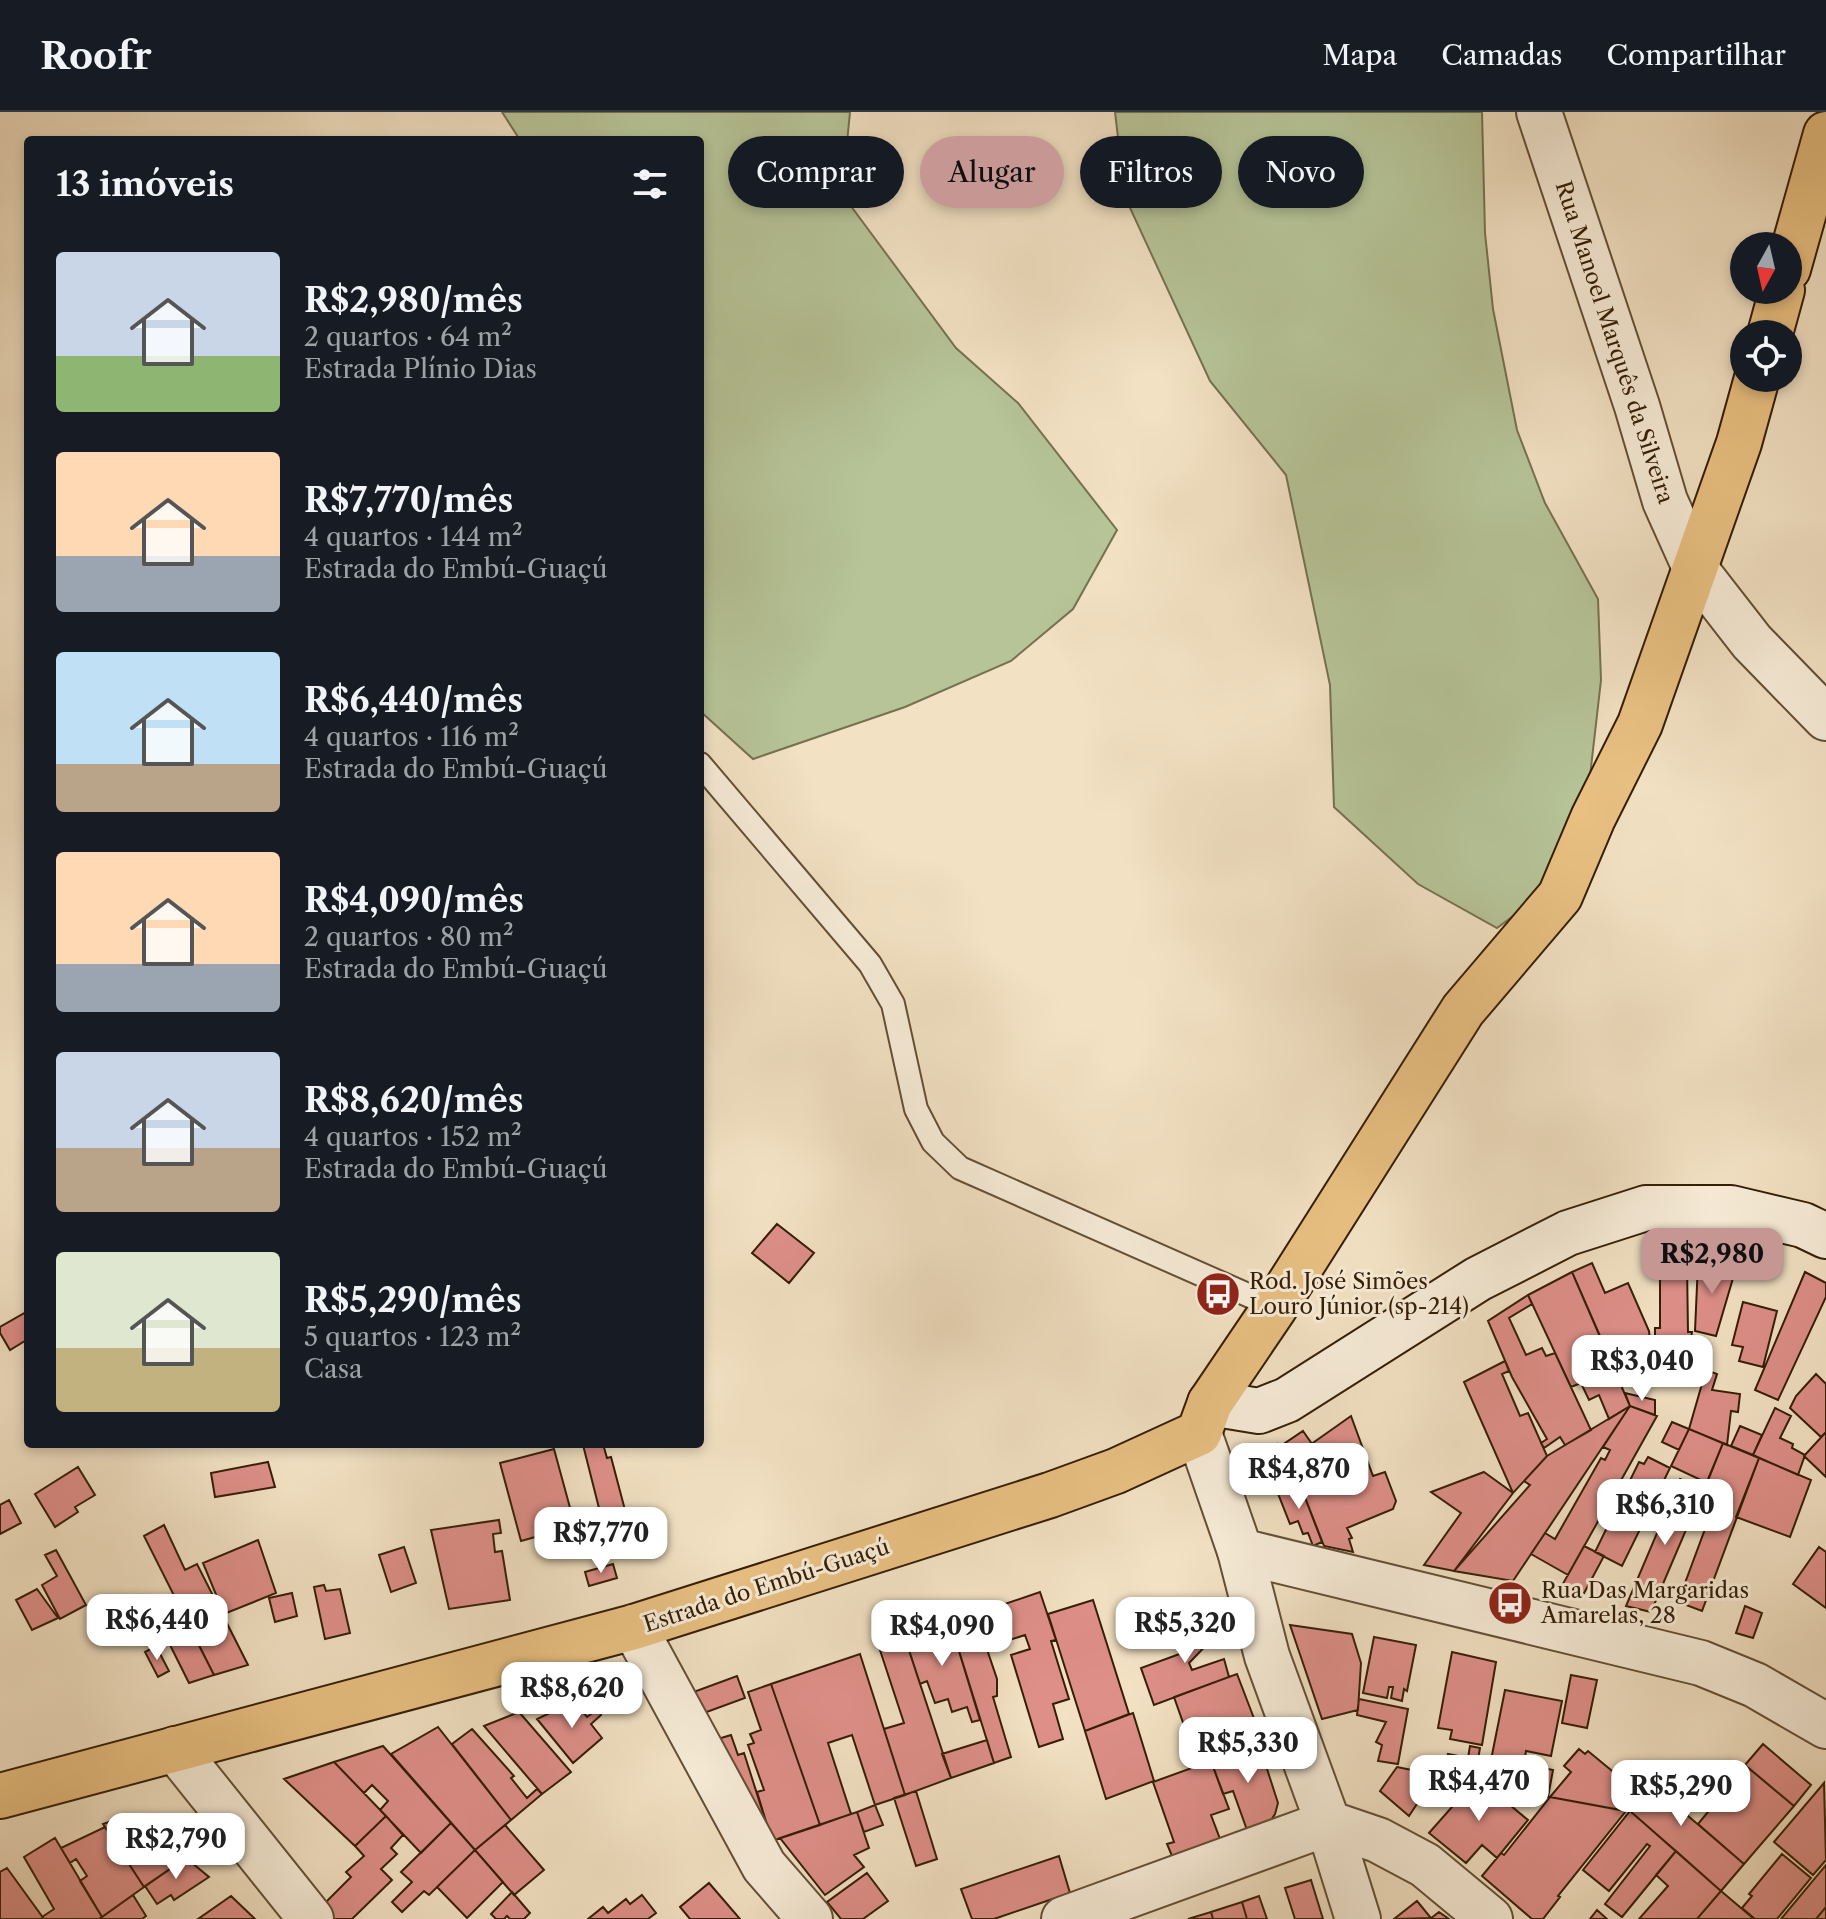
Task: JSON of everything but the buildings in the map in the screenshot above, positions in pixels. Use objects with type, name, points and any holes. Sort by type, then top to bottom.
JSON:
[{"type":"main road","points":[[1798,232],[1826,134]]},
{"type":"main road","points":[[1204,1418],[1463,1010],[1560,896],[1593,818],[1640,724],[1696,570],[1753,392]]},
{"type":"main road","name":"Estrada do Embú-Guaçú","points":[[0,1796],[634,1627],[1050,1495],[1116,1471],[1204,1418]]},
{"type":"street","name":"Rua Manoel Marquês da Silveira","points":[[1539,112],[1637,406],[1665,501],[1696,570],[1752,642],[1826,718]]},
{"type":"street","points":[[1358,1919],[1328,1823],[1267,1656],[1204,1418],[1259,1411],[1287,1400],[1478,1279],[1568,1233],[1646,1208],[1731,1208],[1803,1225],[1826,1236]]},
{"type":"street","points":[[1240,1551],[1701,1663],[1755,1685],[1826,1726]]},
{"type":"street","points":[[634,1627],[764,1866],[810,1919]]},
{"type":"street","points":[[175,1749],[311,1919]]},
{"type":"street","points":[[1064,1919],[1328,1823],[1378,1840],[1425,1865],[1490,1919]]},
{"type":"lane","points":[[704,769],[870,964],[893,1004],[916,1109],[933,1142],[960,1168],[1275,1307]]},
{"type":"green space","points":[[502,112],[850,112],[848,136],[728,136],[728,208],[852,208],[956,348],[1018,403],[1117,530],[1073,609],[1011,661],[905,707],[753,759],[704,715],[704,136],[517,136]]},
{"type":"green space","points":[[1115,112],[1482,112],[1485,233],[1493,309],[1517,430],[1545,503],[1598,599],[1601,680],[1589,785],[1543,894],[1497,928],[1418,884],[1334,807],[1330,685],[1286,475],[1210,381],[1130,208],[1222,208],[1222,136],[1118,136]]},
{"type":"place","name":"Rod. José Simões Louro Júnior (sp-214)","points":[[1218,1294]]},
{"type":"place","name":"Rua Das Margaridas Amarelas, 28","points":[[1510,1603]]}]
